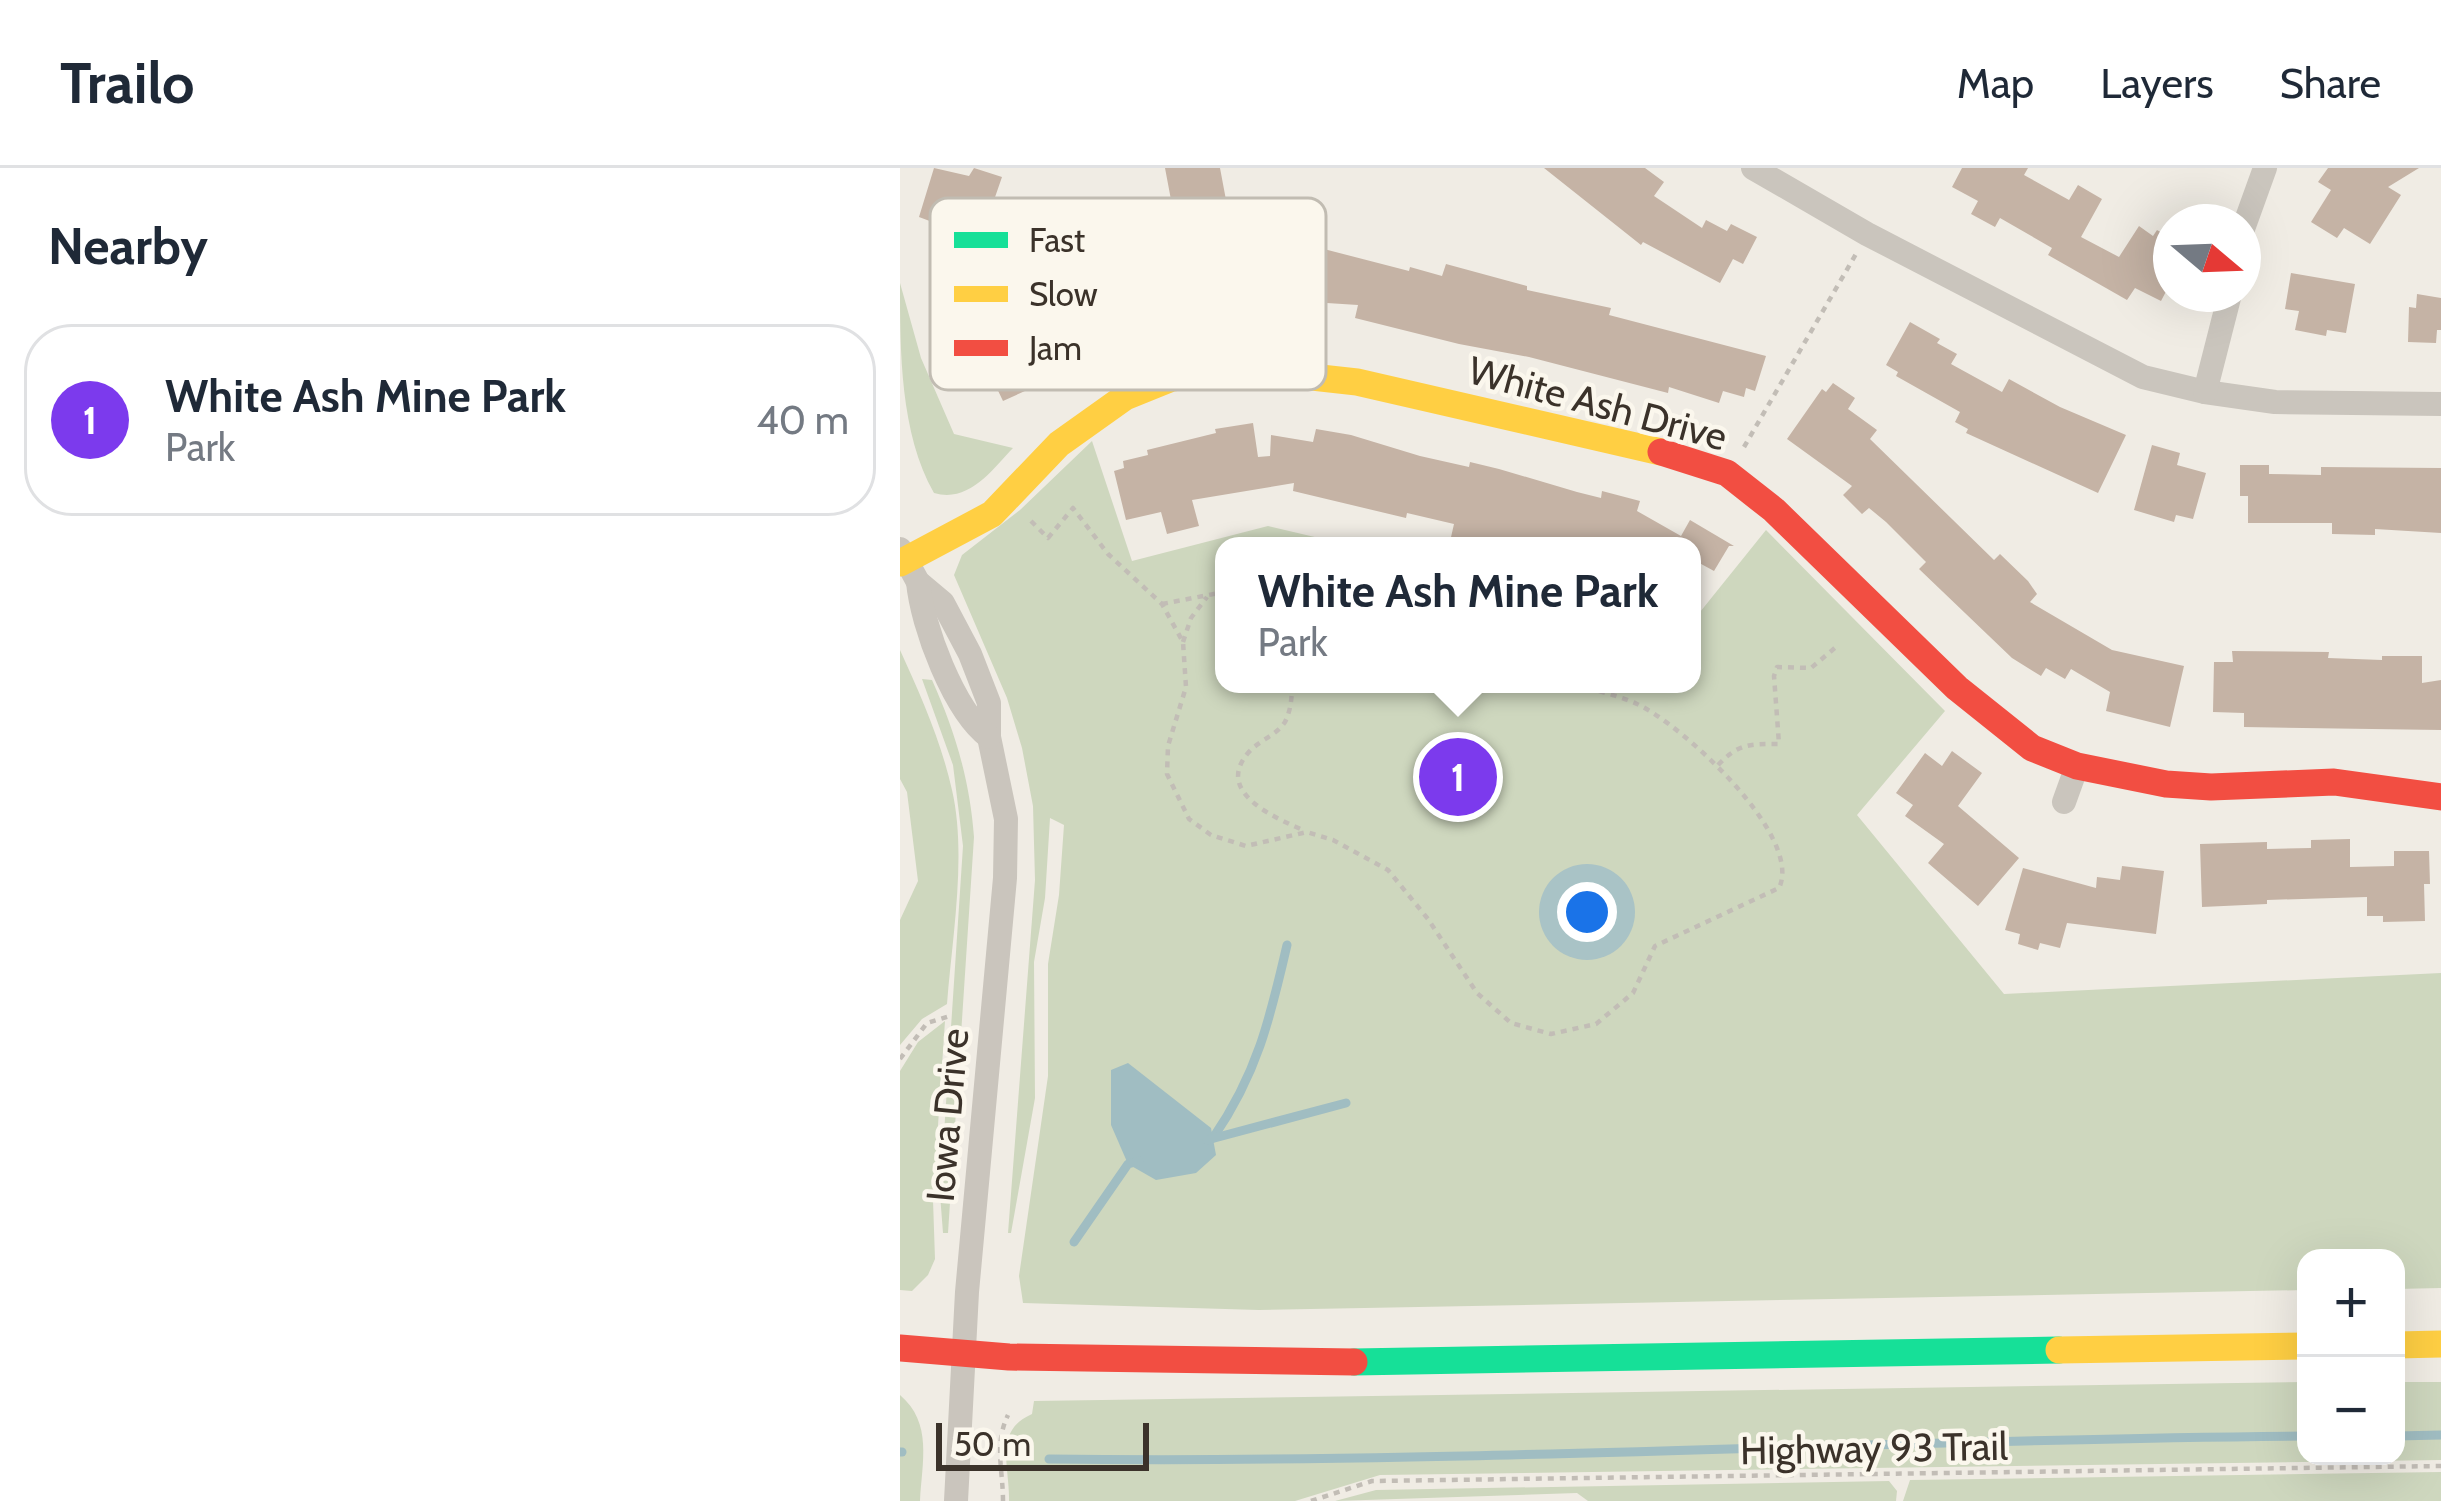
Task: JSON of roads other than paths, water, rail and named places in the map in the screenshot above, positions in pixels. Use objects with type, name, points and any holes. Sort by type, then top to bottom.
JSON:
[{"type":"main road","name":"White Ash Drive","points":[[1326,377],[1682,457],[1727,473],[1774,510],[1957,688],[2032,748],[2077,766],[2166,784],[2334,782],[2441,797]]},
{"type":"main road","name":"White Ash Drive","points":[[906,564],[992,514],[1059,444],[1142,390]]},
{"type":"main road","points":[[2405,1345],[2441,1344]]},
{"type":"main road","points":[[900,1348],[1009,1357],[1338,1362],[2297,1346]]},
{"type":"street","points":[[1753,168],[1867,234],[2143,377],[2276,402],[2441,404]]},
{"type":"street","points":[[2252,204],[2264,168]]},
{"type":"street","points":[[2205,392],[2225,312]]},
{"type":"street","points":[[1122,390],[1125,397]]},
{"type":"street","name":"Iowa Drive","points":[[906,564],[970,723],[988,737],[1006,820],[1005,878],[967,1292],[956,1501]]},
{"type":"street","points":[[2064,802],[2077,766]]},
{"type":"water","points":[[1128,1063],[1211,1128],[1216,1155],[1196,1173],[1156,1180],[1128,1164],[1111,1125],[1111,1070]]},
{"type":"waterway","points":[[1213,1138],[1241,1091],[1260,1045],[1287,945]]},
{"type":"waterway","points":[[1207,1140],[1346,1103]]},
{"type":"waterway","points":[[1074,1242],[1128,1164],[1139,1161]]},
{"type":"waterway","points":[[2405,1436],[2441,1435]]},
{"type":"waterway","points":[[1049,1459],[1363,1458],[2297,1436]]},
{"type":"place","name":"White Ash Mine Park","points":[[1458,777]]}]
